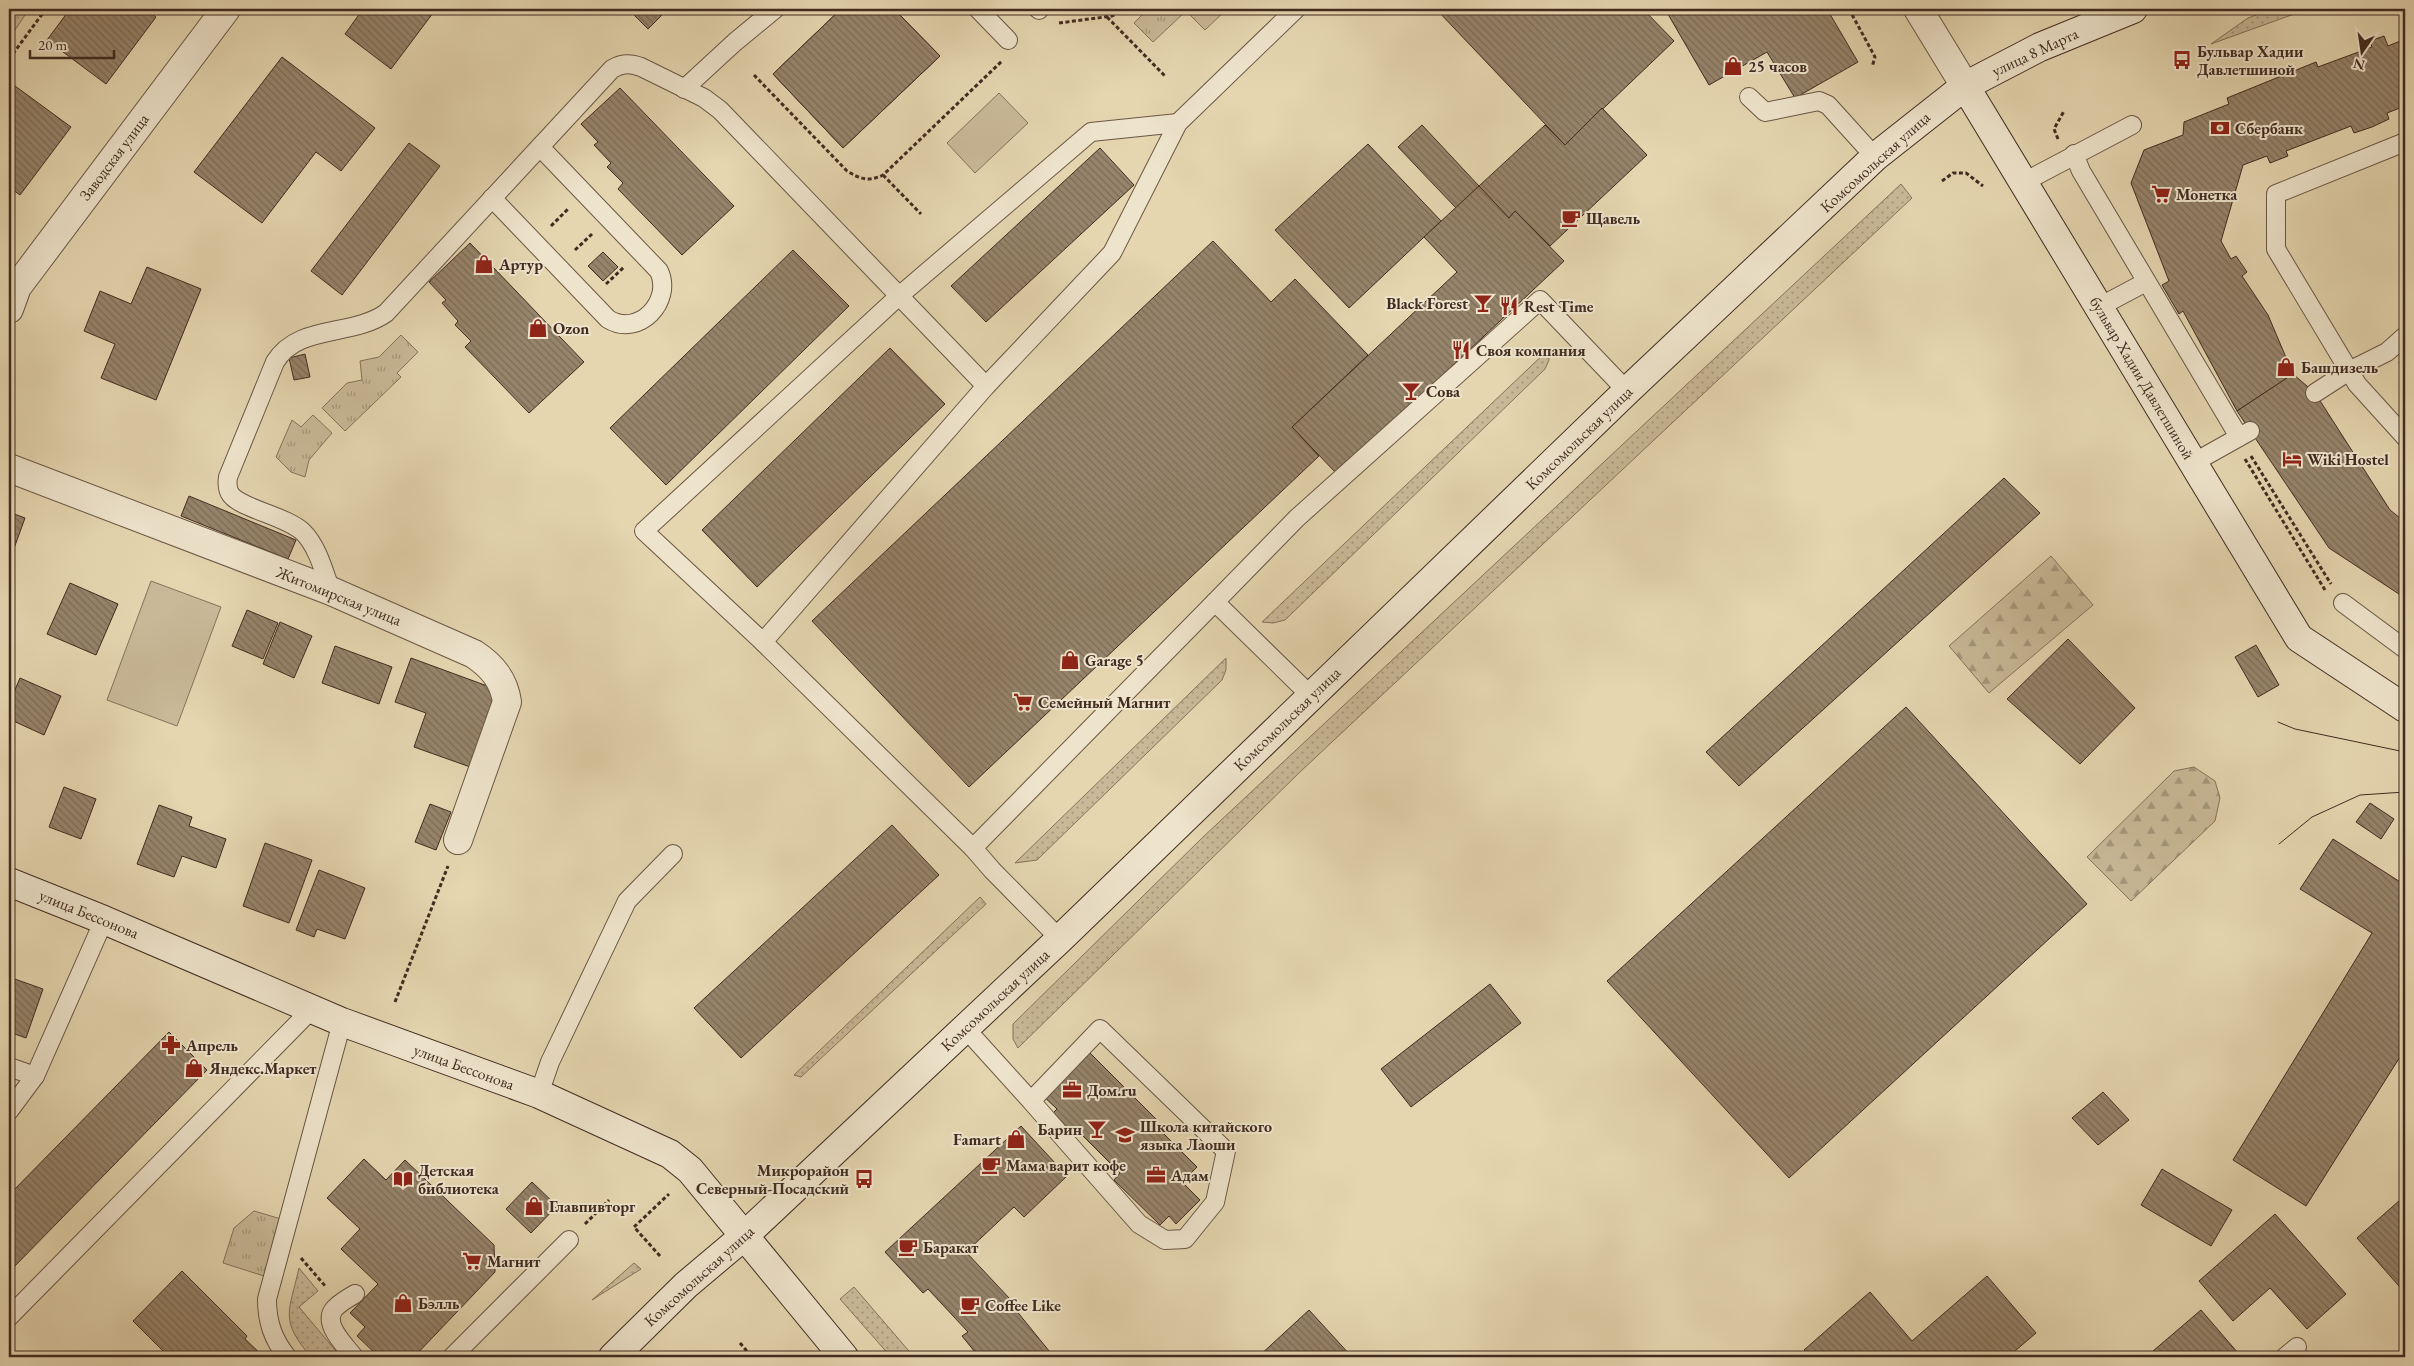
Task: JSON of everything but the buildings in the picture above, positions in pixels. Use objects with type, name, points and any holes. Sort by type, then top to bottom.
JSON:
[{"type":"street","name":"Заводская улица","points":[[11,293],[226,9]]},
{"type":"street","name":"бульвар Хадии Давлетшиной","points":[[1918,9],[2299,638],[2405,708]]},
{"type":"street","name":"улица 8 Марта","points":[[1964,86],[2040,47],[2133,9]]},
{"type":"street","name":"Комсомольская улица","points":[[614,1357],[686,1285],[743,1237],[1060,940],[1627,391],[1875,157],[1964,86]]},
{"type":"street","name":"Житомирская улица","points":[[9,468],[331,591],[474,654],[486,662],[502,683],[507,702],[458,840]]},
{"type":"street","name":"улица Бессонова","points":[[9,882],[104,920],[312,1010],[539,1094],[670,1154],[690,1170],[743,1237],[844,1357]]},
{"type":"lane","points":[[684,89],[735,42],[775,9]]},
{"type":"lane","points":[[978,9],[1008,47]]},
{"type":"lane","points":[[763,642],[986,386],[1112,253],[1178,123],[1296,9]]},
{"type":"lane","points":[[331,591],[315,550],[303,533],[282,519],[236,500],[228,490],[228,477],[280,354],[295,342],[356,327],[386,313],[612,69],[617,66],[632,64],[704,98],[720,110],[986,386]]},
{"type":"lane","points":[[1749,97],[1765,112],[1819,101],[1828,105],[1875,157]]},
{"type":"lane","points":[[1060,940],[973,848],[763,642],[644,531],[899,296],[1092,132],[1178,123]]},
{"type":"lane","points":[[2024,182],[2132,125]]},
{"type":"lane","points":[[2405,142],[2276,194],[2276,249],[2357,384],[2405,437]]},
{"type":"lane","points":[[492,198],[608,319],[624,326],[638,322],[657,304],[664,288],[659,271],[540,147]]},
{"type":"lane","points":[[2074,154],[2080,171],[2146,282],[2244,434],[2193,463]]},
{"type":"lane","points":[[2099,307],[2146,282]]},
{"type":"lane","points":[[973,848],[1297,518],[1540,300],[1627,391]]},
{"type":"lane","points":[[2315,394],[2349,371],[2387,352],[2405,336]]},
{"type":"lane","points":[[1215,602],[1224,614],[1311,696]]},
{"type":"lane","points":[[2343,603],[2405,649]]},
{"type":"lane","points":[[539,1094],[550,1062],[627,901],[674,854]]},
{"type":"lane","points":[[9,1111],[34,1076],[104,920]]},
{"type":"lane","points":[[9,1317],[312,1010]]},
{"type":"lane","points":[[287,1357],[273,1335],[268,1318],[267,1299],[342,1022]]},
{"type":"lane","points":[[965,1028],[1139,1224],[1165,1240],[1185,1239],[1215,1202],[1226,1151],[1100,1029],[1031,1101]]},
{"type":"lane","points":[[9,1067],[34,1076]]},
{"type":"lane","points":[[452,1357],[569,1240]]},
{"type":"lane","points":[[354,1357],[332,1328],[331,1318],[334,1309],[355,1294]]},
{"type":"path","points":[[9,59],[46,9]]},
{"type":"path","points":[[1052,23],[1107,17],[1126,9]]},
{"type":"path","points":[[1848,9],[1875,57],[1872,67]]},
{"type":"path","points":[[1107,17],[1165,76]]},
{"type":"path","points":[[754,75],[847,171],[858,178],[868,180],[884,175],[1008,47]]},
{"type":"path","points":[[1942,181],[1953,173],[1966,173],[1983,186]]},
{"type":"path","points":[[884,175],[921,214]]},
{"type":"path","points":[[534,242],[585,194]]},
{"type":"path","points":[[558,266],[609,218]]},
{"type":"path","points":[[590,300],[640,251]]},
{"type":"path","points":[[2244,434],[2343,603]]},
{"type":"path","points":[[394,1002],[458,840]]},
{"type":"path","points":[[660,1256],[634,1227],[669,1194]]},
{"type":"path","points":[[569,1240],[609,1200]]},
{"type":"path","points":[[302,1259],[321,1281]]},
{"type":"path","points":[[740,1343],[752,1357]]},
{"type":"green space","points":[[9,9],[29,9],[9,39]]},
{"type":"green space","points":[[1148,9],[1227,9],[1205,30],[1186,11],[1153,42],[1134,23]]},
{"type":"green space","points":[[2271,9],[2308,9],[2211,44],[2248,18]]},
{"type":"green space","points":[[999,93],[1028,123],[975,173],[947,143]]},
{"type":"green space","points":[[1901,184],[1912,198],[1300,772],[1018,1048],[1013,1039],[1013,1024],[1202,838]]},
{"type":"green space","points":[[401,335],[418,352],[397,373],[401,377],[345,431],[322,408],[347,383],[362,380],[360,361],[379,357]]},
{"type":"green space","points":[[1549,349],[1549,360],[1545,369],[1285,620],[1273,623],[1262,622]]},
{"type":"green space","points":[[313,415],[332,433],[309,460],[305,477],[291,472],[276,457],[292,420],[301,427]]},
{"type":"green space","points":[[2051,556],[2093,605],[1989,693],[1949,646]]},
{"type":"green space","points":[[151,581],[221,607],[177,726],[107,700]]},
{"type":"green space","points":[[1226,658],[1226,670],[1222,680],[1037,860],[1015,863]]},
{"type":"green space","points":[[2194,767],[2215,781],[2220,798],[2215,821],[2131,901],[2087,857],[2174,771]]},
{"type":"green space","points":[[980,897],[986,904],[801,1077],[794,1075]]},
{"type":"green space","points":[[254,1211],[281,1219],[264,1276],[223,1263],[234,1228]]},
{"type":"green space","points":[[634,1263],[641,1269],[592,1300]]},
{"type":"green space","points":[[299,1268],[318,1291],[299,1307],[341,1357],[311,1357],[294,1333],[289,1315]]},
{"type":"green space","points":[[854,1287],[914,1357],[891,1357],[840,1299]]},
{"type":"tram line","points":[[2278,722],[2295,729],[2405,752]]},
{"type":"tram line","points":[[2279,844],[2312,817],[2360,795],[2405,792]]},
{"type":"place","name":"Бульвар Хадии Давлетшиной","points":[[2182,60]]},
{"type":"place","name":"25 часов","points":[[1733,66]]},
{"type":"place","name":"Сбербанк","points":[[2220,128]]},
{"type":"place","name":"Монетка","points":[[2161,194]]},
{"type":"place","name":"Щавель","points":[[1571,218]]},
{"type":"place","name":"Артур","points":[[484,264]]},
{"type":"place","name":"Black Forest","points":[[1483,303]]},
{"type":"place","name":"Rest Time","points":[[1509,306]]},
{"type":"place","name":"Ozon","points":[[538,328]]},
{"type":"place","name":"Своя компания","points":[[1461,350]]},
{"type":"place","name":"Башдизель","points":[[2286,367]]},
{"type":"place","name":"Сова","points":[[1411,391]]},
{"type":"place","name":"Wiki Hostel","points":[[2292,459]]},
{"type":"place","name":"Garage 5","points":[[1070,660]]},
{"type":"place","name":"Семейный Магнит","points":[[1023,702]]},
{"type":"place","name":"Апрель","points":[[171,1045]]},
{"type":"place","name":"Яндекс.Маркет","points":[[194,1068]]},
{"type":"place","name":"Дом.ru","points":[[1072,1090]]},
{"type":"place","name":"Барин","points":[[1097,1129]]},
{"type":"place","name":"Школа китайского языка Лаоши","points":[[1125,1135]]},
{"type":"place","name":"Famart","points":[[1016,1139]]},
{"type":"place","name":"Мама варит кофе","points":[[991,1165]]},
{"type":"place","name":"Адам","points":[[1156,1175]]},
{"type":"place","name":"Детская библиотека","points":[[403,1179]]},
{"type":"place","name":"Микрорайон Северный-Посадский","points":[[864,1179]]},
{"type":"place","name":"Главпивторг","points":[[534,1206]]},
{"type":"place","name":"Баракат","points":[[908,1247]]},
{"type":"place","name":"Магнит","points":[[472,1261]]},
{"type":"place","name":"Бэлль","points":[[403,1303]]},
{"type":"place","name":"Coffee Like","points":[[970,1305]]}]
